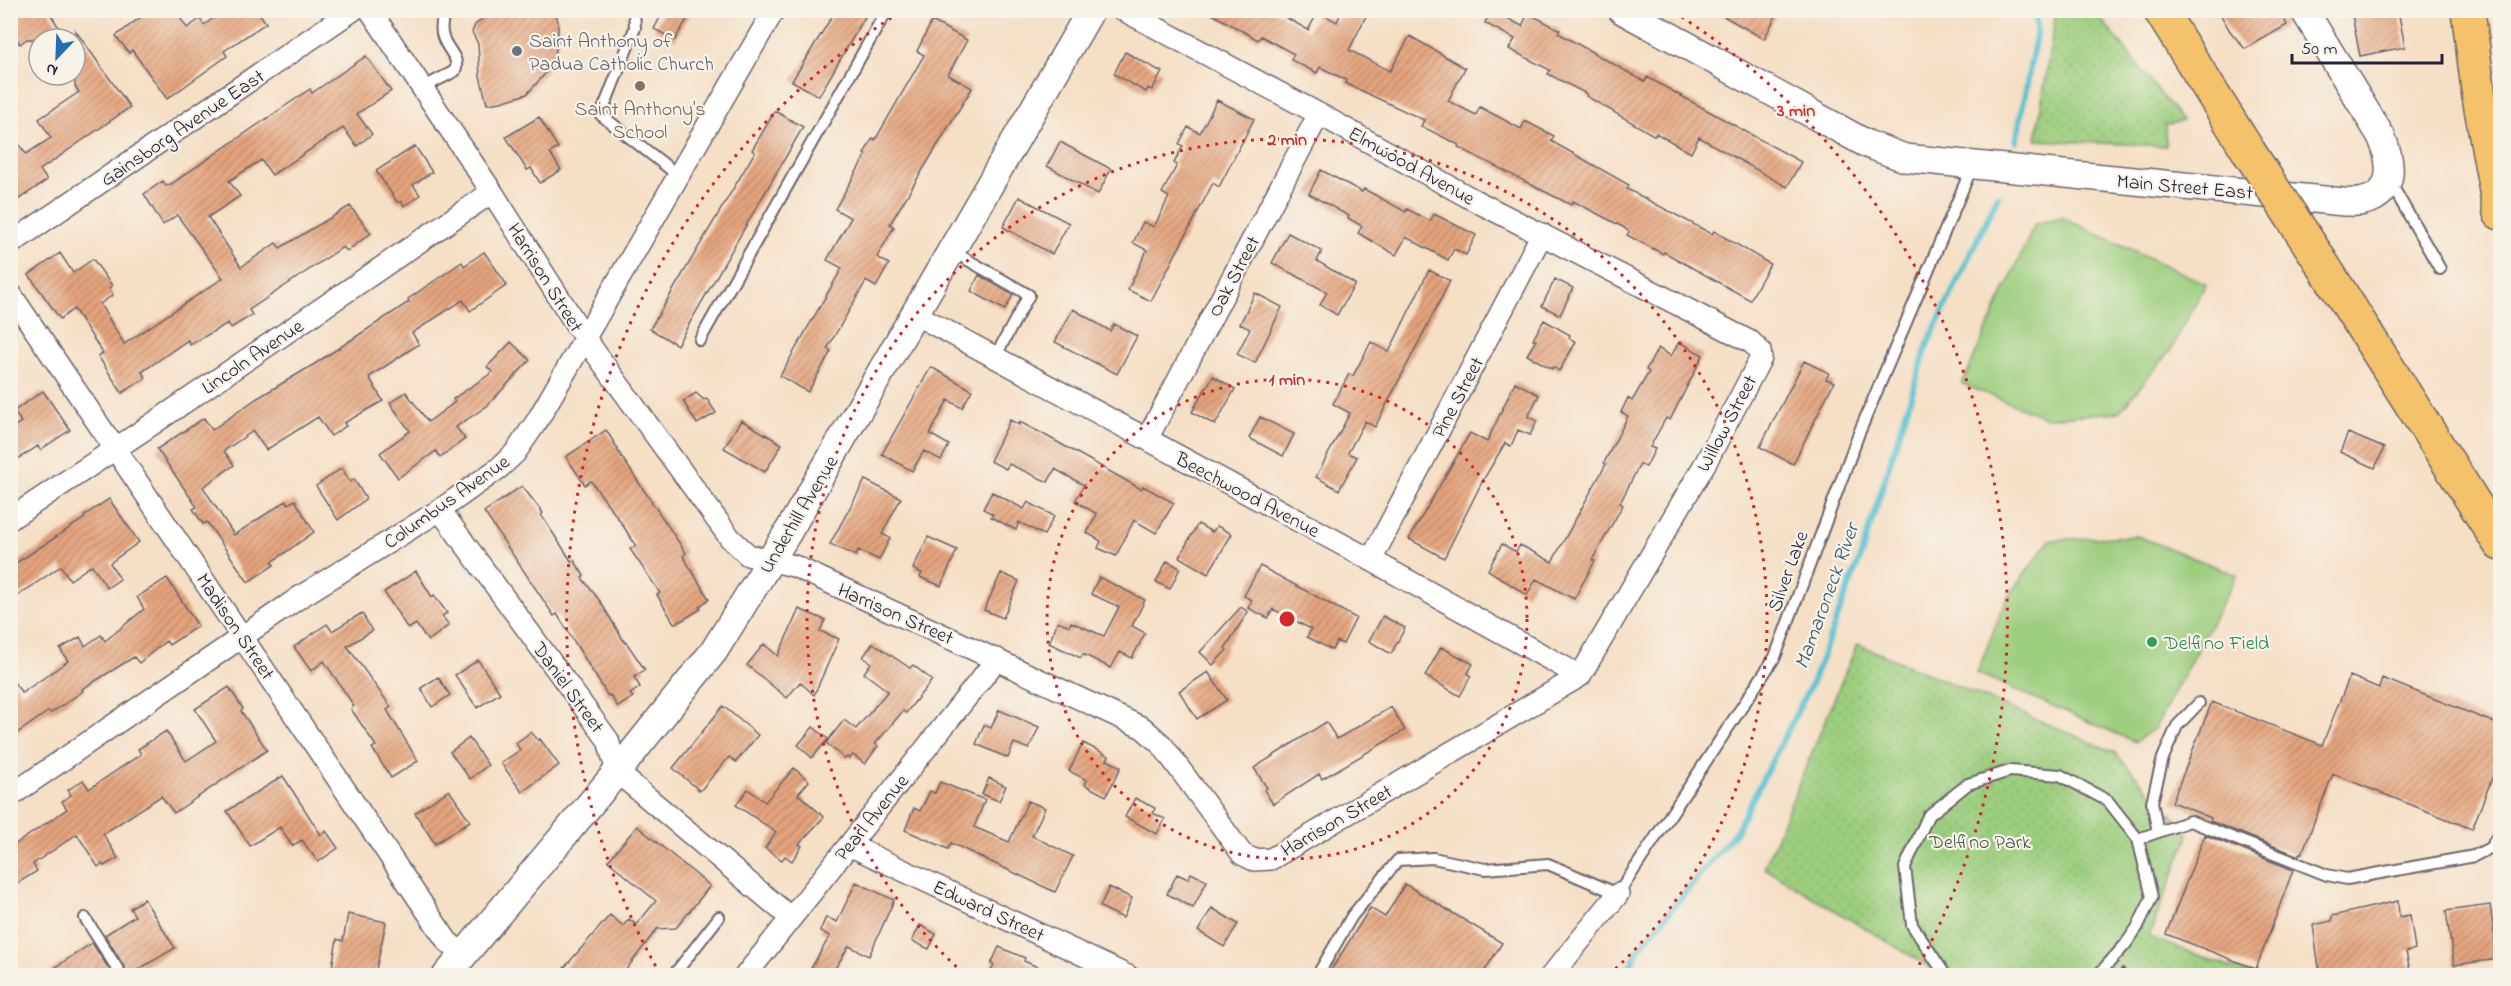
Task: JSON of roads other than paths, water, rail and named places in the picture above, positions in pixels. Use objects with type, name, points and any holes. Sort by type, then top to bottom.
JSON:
[{"type":"highway","points":[[2160,10],[2500,544]]},
{"type":"highway","points":[[2468,10],[2479,97],[2500,213]]},
{"type":"street","name":"Gainsborg Avenue East","points":[[10,244],[353,10]]},
{"type":"street","name":"Harrison Street","points":[[370,10],[492,192],[584,337],[730,538],[748,555],[794,566],[997,659],[1154,735],[1233,845],[1242,854],[1254,860],[1271,859],[1580,676]]},
{"type":"street","name":"Columbus Avenue","points":[[10,796],[300,597],[440,510],[499,468],[515,453],[537,421],[774,10]]},
{"type":"street","name":"Underhill Avenue","points":[[455,966],[617,772],[714,651],[771,561],[1091,10]]},
{"type":"street","name":"Elmwood Avenue","points":[[1123,10],[1319,114],[1472,199],[1542,234]]},
{"type":"street","name":"Main Street East","points":[[1622,10],[1867,144],[1905,158],[2344,202],[2364,201],[2374,196],[2383,189],[2388,179]]},
{"type":"street","points":[[2304,10],[2381,136],[2391,168],[2388,179]]},
{"type":"street","name":"Oak Street","points":[[1147,439],[1319,114]]},
{"type":"street","name":"Lincoln Avenue","points":[[10,519],[492,192]]},
{"type":"street","name":"Pine Street","points":[[1371,560],[1542,234]]},
{"type":"street","name":"Willow Street","points":[[1542,234],[1751,342],[1760,351],[1761,358],[1706,462],[1580,676]]},
{"type":"street","name":"Madison Street","points":[[10,293],[447,941],[455,966]]},
{"type":"street","name":"Beechwood Avenue","points":[[915,314],[1371,560],[1580,676]]},
{"type":"street","name":"Daniel Street","points":[[440,510],[608,740],[617,772]]},
{"type":"street","name":"Pearl Avenue","points":[[745,975],[997,659]]},
{"type":"street","points":[[617,772],[790,918]]},
{"type":"street","name":"Edward Street","points":[[849,845],[1128,975]]},
{"type":"street","points":[[1551,975],[1618,894]]},
{"type":"lane","points":[[422,88],[455,71],[458,63],[442,37],[442,18],[446,10]]},
{"type":"lane","points":[[634,10],[635,28],[601,115],[679,176]]},
{"type":"lane","points":[[700,340],[887,10]]},
{"type":"lane","name":"Silver Lake","points":[[1618,894],[1775,657],[1859,433],[1972,166]]},
{"type":"lane","points":[[2388,179],[2440,269]]},
{"type":"lane","points":[[952,251],[1029,295],[995,357]]},
{"type":"lane","points":[[2158,832],[2152,802],[2163,758],[2177,726],[2199,703]]},
{"type":"lane","points":[[1946,975],[1912,925],[1905,867],[1928,816],[1968,784],[2010,771],[2060,775],[2108,801],[2138,839],[2152,897],[2126,945],[2097,975]]},
{"type":"lane","points":[[2138,839],[2190,821],[2327,875],[2347,879],[2474,856],[2490,848],[2500,833]]},
{"type":"lane","points":[[1317,975],[1352,916],[1398,860],[1433,858],[1485,869],[1548,864],[1618,894]]},
{"type":"lane","points":[[673,975],[719,916]]},
{"type":"lane","points":[[85,918],[122,975]]},
{"type":"waterway","name":"Mamaroneck River","points":[[2016,142],[2037,30],[2035,10]]},
{"type":"waterway","name":"Mamaroneck River","points":[[1625,976],[1638,950],[1736,831],[1812,683],[1859,561],[1928,343],[1998,196]]},
{"type":"place","name":"Saint Anthony of Padua Catholic Church","points":[[517,51]]},
{"type":"place","name":"Saint Anthony's School","points":[[640,86]]},
{"type":"place","name":"Delfino Field","points":[[2152,642]]},
{"type":"park label","name":"Delfino Park","points":[[1980,841]]}]
